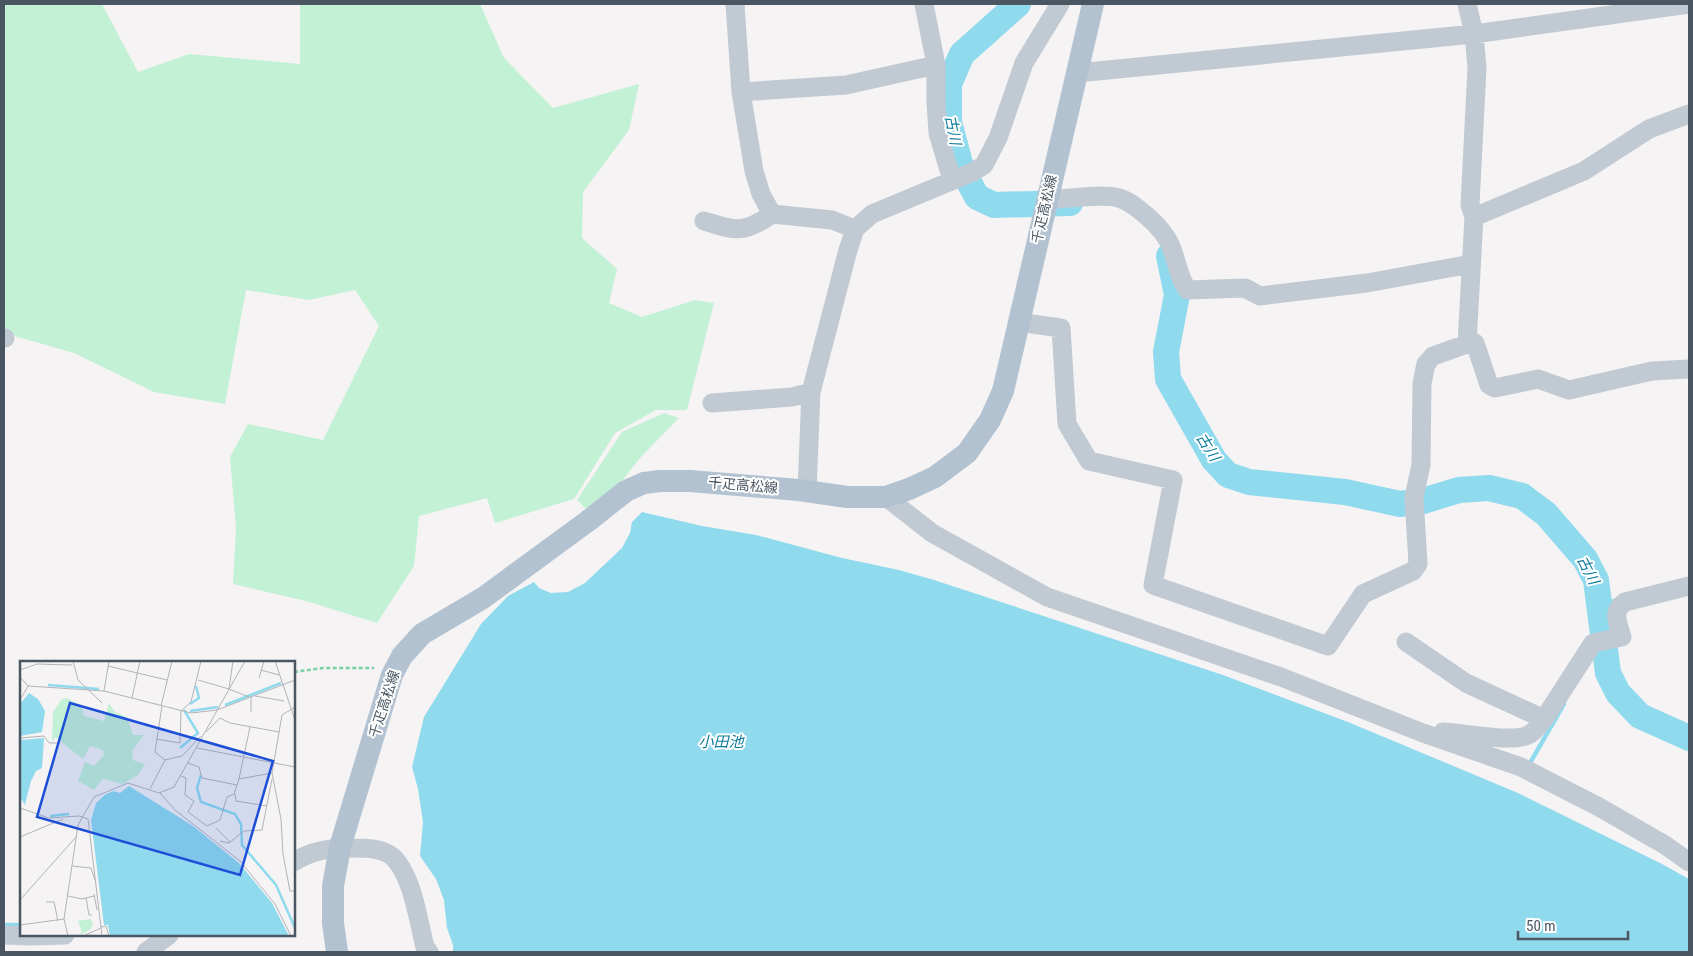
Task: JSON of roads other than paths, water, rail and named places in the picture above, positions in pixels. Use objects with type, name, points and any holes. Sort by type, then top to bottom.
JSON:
[{"type":"main road","name":"千疋高松線","points":[[337,952],[333,923],[332,886],[340,847],[392,675],[402,656],[422,634],[482,598],[626,491],[644,483],[690,481],[807,491],[847,497],[886,497],[935,477],[967,452],[990,420],[1003,391],[1093,4]]},
{"type":"street","points":[[735,4],[741,92],[754,171],[761,194],[772,214]]},
{"type":"street","points":[[924,4],[936,65],[938,133],[961,176]]},
{"type":"street","points":[[807,491],[811,392],[848,250],[855,230],[872,214],[984,165],[998,138],[1024,63],[1060,4]]},
{"type":"street","points":[[1467,4],[1474,34],[1478,68],[1470,205],[1474,217],[1467,344]]},
{"type":"street","points":[[1077,72],[1474,34],[1689,4]]},
{"type":"street","points":[[741,92],[846,85],[936,65]]},
{"type":"street","points":[[1474,217],[1584,171],[1649,129],[1689,114]]},
{"type":"street","points":[[1045,207],[1108,196],[1121,198],[1136,207],[1154,222],[1169,242],[1177,261],[1182,282],[1188,290],[1245,288],[1260,296],[1367,283],[1471,264]]},
{"type":"street","points":[[704,221],[732,229],[742,229],[758,224],[772,214],[832,220],[855,230]]},
{"type":"street","points":[[1018,322],[1061,328],[1067,424],[1089,461],[1173,480],[1153,585],[1328,646],[1364,594],[1413,571],[1418,564],[1415,506],[1421,465],[1422,383],[1426,364],[1433,356],[1475,342],[1489,385],[1495,388],[1538,379],[1570,390],[1652,371],[1689,369]]},
{"type":"street","points":[[712,403],[792,397],[811,392]]},
{"type":"street","points":[[886,497],[932,532],[1047,597],[1281,677],[1423,733],[1521,767],[1665,845],[1689,862]]},
{"type":"street","points":[[1423,733],[1445,732],[1514,738],[1528,735],[1544,719],[1593,643],[1622,637],[1616,615],[1619,607],[1625,602],[1689,586]]},
{"type":"street","points":[[1406,642],[1466,683],[1544,719]]},
{"type":"street","points":[[295,861],[301,857],[340,847],[373,849],[392,856],[402,870],[410,887],[428,952]]},
{"type":"street","points":[[4,935],[20,936]]},
{"type":"street","points":[[146,952],[168,936]]},
{"type":"water","name":"小田池","points":[[642,512],[702,526],[756,535],[934,580],[1223,675],[1348,722],[1518,793],[1689,879],[1689,952],[453,952],[453,945],[447,928],[444,900],[436,879],[420,856],[423,822],[418,789],[412,767],[424,717],[481,624],[508,596],[534,582],[539,588],[551,593],[568,592],[585,583],[622,548],[630,533],[632,522]]},
{"type":"waterway","name":"古川","points":[[1018,4],[962,54],[949,84],[949,122],[961,167],[977,197],[994,205],[1070,203]]},
{"type":"waterway","name":"古川","points":[[1169,256],[1177,295],[1166,352],[1168,379],[1214,460],[1228,475],[1249,482],[1345,492],[1400,504],[1423,501],[1459,490],[1489,488],[1522,496],[1546,514],[1585,559],[1596,580],[1608,673],[1618,693],[1640,716],[1689,738]]},
{"type":"waterway","points":[[1600,605],[1618,600]]},
{"type":"waterway","points":[[1530,763],[1564,704]]},
{"type":"waterway","points":[[4,925],[20,925]]}]
